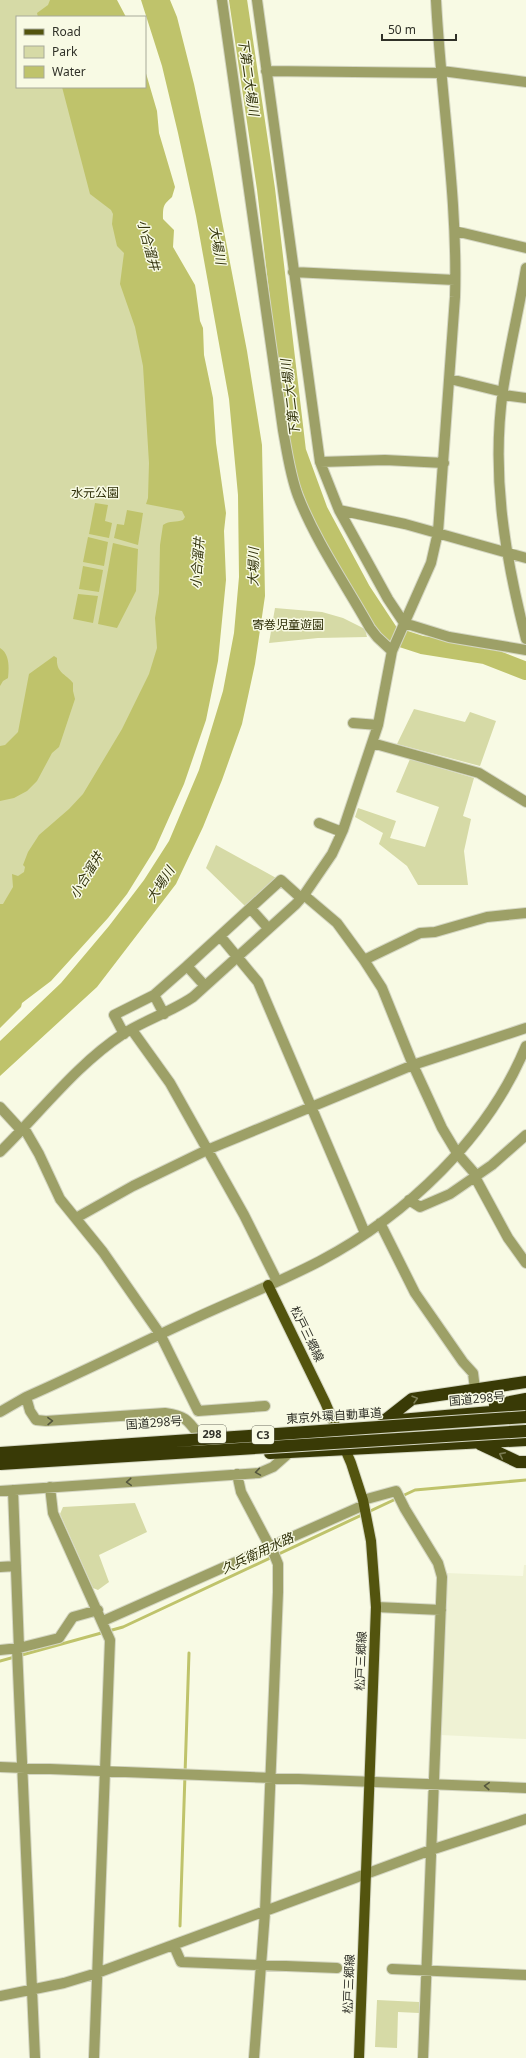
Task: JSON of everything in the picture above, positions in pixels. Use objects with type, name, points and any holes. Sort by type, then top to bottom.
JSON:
[{"type":"highway","points":[[384,1421],[412,1399],[526,1382]]},
{"type":"highway","name":"298","points":[[424,1418],[526,1399]]},
{"type":"highway","name":"国道298号","points":[[0,1448],[336,1425],[526,1409]]},
{"type":"highway","name":"東京外環自動車道","points":[[0,1452],[526,1417]]},
{"type":"highway","name":"C3","points":[[0,1464],[526,1431]]},
{"type":"highway","name":"298","points":[[0,1469],[427,1444],[526,1440]]},
{"type":"highway","name":"298","points":[[479,1443],[518,1462],[526,1462]]},
{"type":"main road","name":"松戸三郷線","points":[[272,1283],[336,1425],[364,1502],[374,1573],[376,1607],[359,2058]]},
{"type":"street","points":[[222,0],[282,423],[291,471],[298,495],[331,560],[370,628],[377,637],[393,648]]},
{"type":"street","points":[[256,0],[320,462],[339,510],[403,625],[449,637],[526,650]]},
{"type":"street","points":[[0,1152],[80,1071],[128,1032],[188,1000],[303,896],[332,854],[342,832],[378,726],[393,648],[431,563],[438,532],[456,280],[455,231],[436,0]]},
{"type":"street","points":[[266,71],[442,72],[526,82]]},
{"type":"street","points":[[455,231],[526,248]]},
{"type":"street","points":[[526,268],[503,393],[499,448],[499,478],[506,552],[526,639]]},
{"type":"street","points":[[293,272],[456,280]]},
{"type":"street","points":[[450,379],[526,398]]},
{"type":"street","points":[[320,462],[385,460],[444,463]]},
{"type":"street","points":[[339,510],[438,532],[526,558]]},
{"type":"street","points":[[353,723],[378,726]]},
{"type":"street","points":[[372,743],[479,773],[526,802]]},
{"type":"street","points":[[319,822],[342,832]]},
{"type":"street","points":[[272,1283],[244,1215],[170,1083],[114,1015],[154,995],[281,880],[337,923],[382,988],[413,1065],[442,1128],[457,1153],[476,1176],[508,1238],[526,1263]]},
{"type":"street","points":[[250,909],[268,928]]},
{"type":"street","points":[[364,960],[420,933],[435,932],[487,917],[526,914]]},
{"type":"street","points":[[220,936],[238,955],[258,982],[365,1233]]},
{"type":"street","points":[[186,966],[205,986]]},
{"type":"street","points":[[154,995],[164,1014]]},
{"type":"street","points":[[76,1218],[133,1186],[207,1150],[413,1065],[526,1028]]},
{"type":"street","points":[[0,1412],[26,1397],[320,1261],[380,1223],[409,1200],[457,1153],[485,1118],[504,1089],[526,1046]]},
{"type":"street","points":[[0,1107],[23,1130],[39,1154],[60,1199],[104,1252],[160,1334],[198,1411],[265,1406]]},
{"type":"street","points":[[409,1200],[420,1207],[450,1194],[511,1149],[526,1135]]},
{"type":"street","points":[[380,1223],[415,1293],[463,1362],[473,1373],[475,1389]]},
{"type":"street","points":[[26,1397],[30,1411],[36,1420],[46,1421],[165,1413],[181,1415],[199,1435]]},
{"type":"street","points":[[187,1420],[194,1403]]},
{"type":"street","points":[[0,1491],[264,1472],[273,1467],[290,1452]]},
{"type":"street","points":[[237,1474],[241,1492],[277,1560],[265,1912],[254,2058]]},
{"type":"street","points":[[50,1487],[53,1513],[109,1637],[94,2058]]},
{"type":"street","points":[[13,1490],[18,1662],[35,2058]]},
{"type":"street","points":[[103,1623],[270,1547],[364,1502],[396,1491],[398,1493],[403,1505],[441,1568],[423,2058]]},
{"type":"street","points":[[0,1567],[16,1566]]},
{"type":"street","points":[[376,1607],[440,1610]]},
{"type":"street","points":[[0,1650],[18,1648],[59,1638],[73,1617],[98,1610]]},
{"type":"street","points":[[0,1767],[526,1788]]},
{"type":"street","points":[[0,1996],[32,1991],[97,1973],[174,1946],[431,1850],[526,1819]]},
{"type":"street","points":[[174,1946],[181,1962],[337,1968]]},
{"type":"street","points":[[392,1969],[526,1975]]},
{"type":"shaded area","points":[[524,1565],[526,1565],[526,1739],[440,1735],[446,1573],[523,1576]]},
{"type":"green space","name":"水元公園","points":[[0,0],[56,0],[62,16],[16,16],[16,88],[85,88],[191,487],[172,659],[0,968]]},
{"type":"green space","name":"寄巻児童遊園","points":[[275,608],[322,612],[343,618],[365,629],[367,637],[318,638],[269,643]]},
{"type":"green space","points":[[414,709],[465,722],[470,712],[496,721],[480,766],[397,744]]},
{"type":"green space","points":[[410,759],[474,778],[463,816],[471,819],[464,851],[468,885],[418,885],[407,866],[379,844],[383,833],[355,817],[358,808],[396,821],[390,838],[425,847],[439,807],[396,792]]},
{"type":"green space","points":[[216,845],[278,879],[255,903],[250,901],[245,906],[206,868]]},
{"type":"green space","points":[[135,1503],[147,1532],[99,1555],[109,1582],[98,1590],[93,1588],[60,1514],[63,1507]]},
{"type":"green space","points":[[377,2000],[419,2002],[419,2013],[398,2012],[397,2048],[375,2047]]},
{"type":"water","points":[[50,0],[117,0],[125,16],[38,16],[37,13],[48,5]]},
{"type":"water","name":"大場川","points":[[141,0],[170,0],[177,17],[194,84],[212,169],[247,351],[262,445],[265,596],[255,664],[242,724],[203,827],[176,884],[97,987],[0,1076],[0,1041],[61,983],[109,926],[144,880],[169,841],[199,770],[223,691],[234,633],[239,577],[238,495],[229,399],[196,216],[178,133],[162,66]]},
{"type":"water","name":"小合溜井","points":[[146,73],[157,111],[159,133],[175,187],[172,197],[164,206],[163,219],[174,230],[173,247],[195,285],[200,321],[203,328],[204,355],[213,398],[216,443],[226,513],[224,531],[226,580],[218,661],[206,720],[184,784],[155,849],[127,894],[108,918],[51,981],[22,1003],[21,1007],[0,1028],[0,904],[3,904],[13,887],[12,874],[18,876],[24,872],[25,867],[23,865],[28,852],[39,835],[69,809],[83,794],[122,729],[149,674],[157,648],[155,618],[159,593],[160,545],[163,525],[183,520],[185,517],[182,511],[146,504],[148,498],[149,463],[143,366],[135,327],[120,284],[124,253],[117,246],[112,224],[113,214],[111,210],[90,194],[62,88],[146,88]]},
{"type":"water","points":[[95,503],[108,505],[105,521],[112,523],[109,538],[89,534]]},
{"type":"water","points":[[127,510],[143,513],[138,545],[114,538],[117,524],[124,525]]},
{"type":"water","points":[[88,537],[108,542],[104,566],[83,562]]},
{"type":"water","points":[[113,543],[138,549],[136,591],[117,628],[98,624]]},
{"type":"water","points":[[83,566],[103,570],[99,592],[79,589]]},
{"type":"water","points":[[78,594],[98,596],[93,623],[73,619]]},
{"type":"water","points":[[0,648],[6,654],[9,670],[8,678],[3,681],[0,686]]},
{"type":"water","points":[[54,656],[57,658],[58,667],[60,670],[73,683],[75,699],[59,747],[52,753],[37,781],[27,791],[14,798],[0,801],[0,746],[5,745],[18,732],[29,674]]},
{"type":"waterway","name":"下第二大場川","points":[[238,0],[266,189],[297,451],[319,511],[362,591],[391,635],[422,645],[485,655],[526,671]]},
{"type":"waterway","name":"久兵衛用水路","points":[[0,1661],[123,1627],[415,1490],[526,1480]]},
{"type":"waterway","points":[[180,1926],[189,1653]]}]
